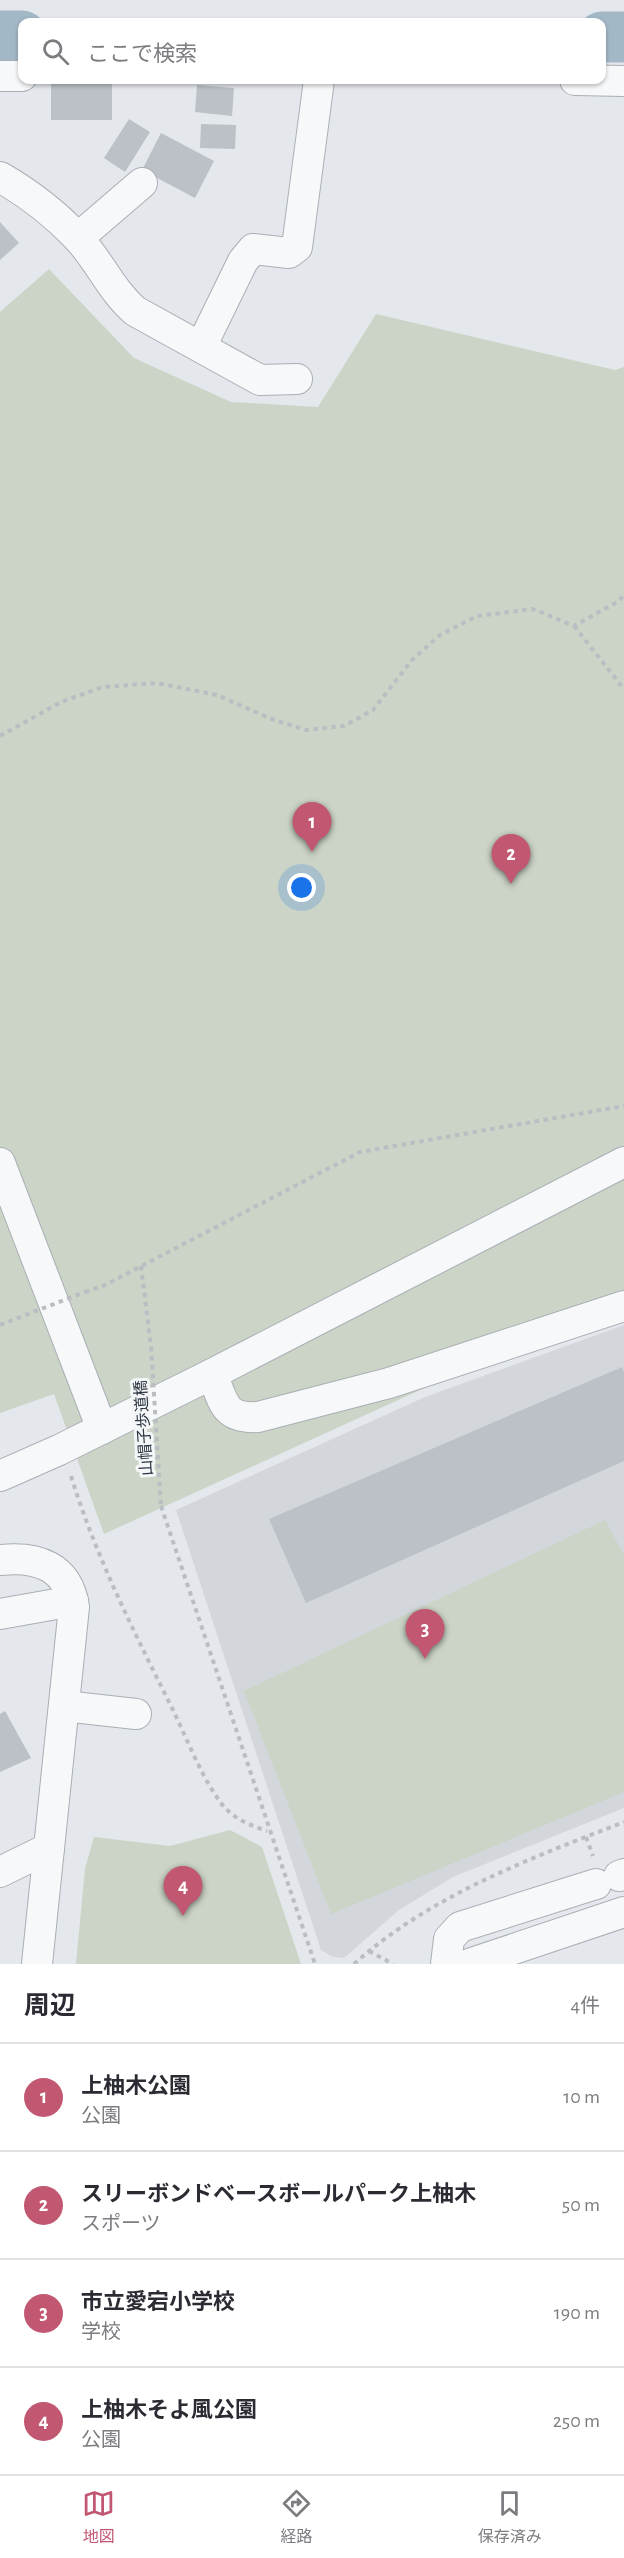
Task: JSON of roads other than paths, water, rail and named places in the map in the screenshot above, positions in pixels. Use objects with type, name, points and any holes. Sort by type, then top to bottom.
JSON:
[{"type":"street","points":[[0,76],[18,76]]},
{"type":"street","points":[[606,81],[624,81]]},
{"type":"street","points":[[201,347],[243,261],[253,249],[289,253],[297,247],[318,84]]},
{"type":"street","points":[[0,177],[27,192],[78,238],[119,296],[156,324],[260,380],[297,379]]},
{"type":"street","points":[[78,238],[142,183]]},
{"type":"street","points":[[0,1476],[102,1429],[212,1374],[624,1162]]},
{"type":"street","points":[[0,1163],[102,1429]]},
{"type":"street","points":[[212,1374],[230,1412],[241,1418],[258,1417],[389,1383],[624,1306]]},
{"type":"street","points":[[0,1560],[31,1559],[51,1567],[68,1585],[73,1601],[38,1964]]},
{"type":"street","points":[[0,1614],[73,1601]]},
{"type":"street","points":[[64,1706],[136,1714]]},
{"type":"street","points":[[0,1872],[49,1848]]},
{"type":"street","points":[[446,1964],[449,1940],[460,1927],[613,1878]]},
{"type":"street","points":[[469,1964],[624,1912]]},
{"type":"waterway","points":[[0,36],[18,36]]},
{"type":"waterway","points":[[606,37],[624,37]]},
{"type":"place","name":"上柚木公園","points":[[312,852]]},
{"type":"place","name":"スリーボンドベースボールパーク上柚木","points":[[511,884]]},
{"type":"place","name":"市立愛宕小学校","points":[[425,1659]]},
{"type":"place","name":"上柚木そよ風公園","points":[[183,1916]]}]
